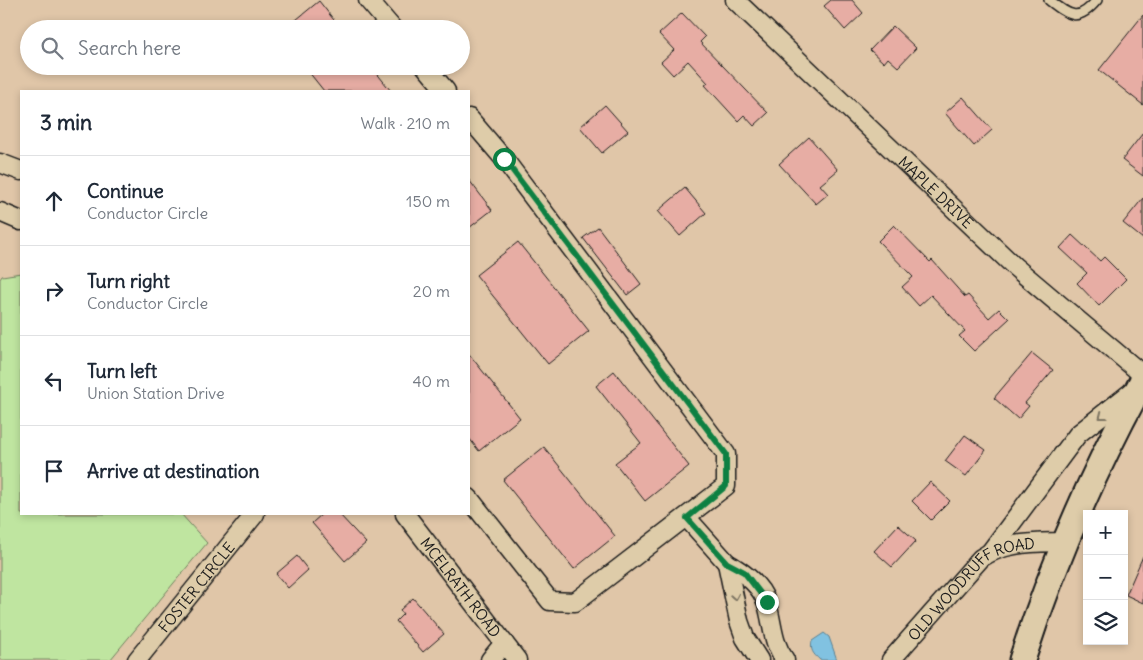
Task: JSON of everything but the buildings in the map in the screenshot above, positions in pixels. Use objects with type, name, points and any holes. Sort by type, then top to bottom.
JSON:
[{"type":"main road","points":[[1022,660],[1040,603],[1065,542],[1142,380]]},
{"type":"street","points":[[368,0],[385,20]]},
{"type":"street","name":"MAPLE DRIVE","points":[[735,0],[1015,267],[1142,380]]},
{"type":"street","points":[[433,75],[445,90]]},
{"type":"street","points":[[470,119],[504,159],[726,454],[726,486],[687,518],[575,602],[550,601],[470,499]]},
{"type":"street","points":[[0,163],[20,171]]},
{"type":"street","points":[[0,212],[20,221]]},
{"type":"street","points":[[991,551],[1078,434],[1142,380]]},
{"type":"street","name":"FOSTER CIRCLE","points":[[137,660],[254,515]]},
{"type":"street","name":"MCELRATH ROAD","points":[[406,515],[517,660]]},
{"type":"street","points":[[687,518],[727,563],[744,572],[767,602],[774,637],[779,652],[786,660]]},
{"type":"street","name":"OLD WOODRUFF ROAD","points":[[891,660],[981,558],[991,551],[1019,544],[1065,542]]},
{"type":"street","points":[[727,563],[739,621],[745,638],[759,660]]},
{"type":"street","points":[[490,660],[504,643]]},
{"type":"lane","points":[[1050,0],[1067,14],[1079,15],[1088,10],[1097,0]]},
{"type":"green space","points":[[20,273],[20,515],[182,515],[207,543],[110,660],[0,660],[0,279],[2,276]]},
{"type":"water","points":[[824,633],[829,637],[837,660],[820,660],[813,652],[811,647],[812,641]]},
{"type":"route","points":[[504,159],[726,454],[726,486],[687,518],[727,563],[744,572],[760,590],[767,602]]}]
